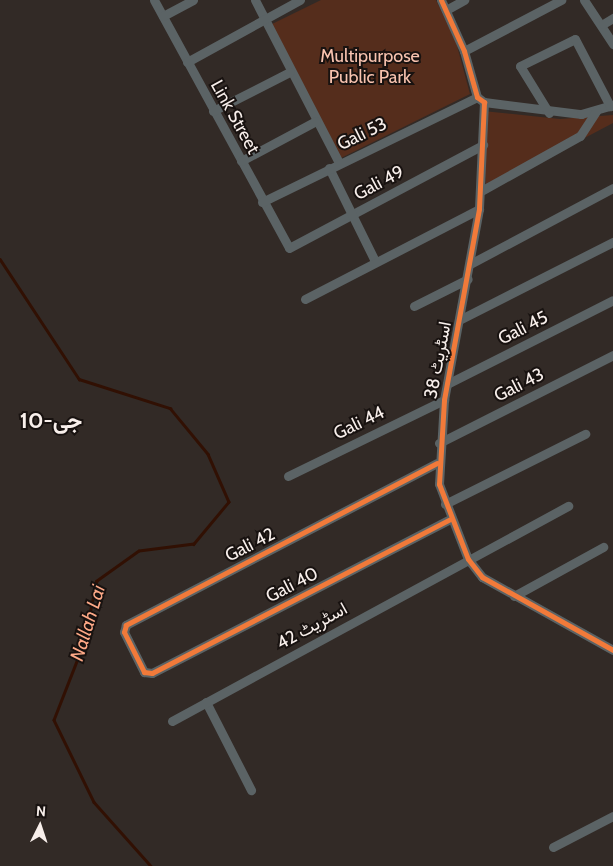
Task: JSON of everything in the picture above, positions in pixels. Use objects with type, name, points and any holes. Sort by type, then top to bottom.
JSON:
[{"type":"street","name":"Link Street","points":[[154,0],[262,202],[289,248]]},
{"type":"street","points":[[163,16],[193,0]]},
{"type":"street","points":[[255,0],[338,163]]},
{"type":"street","points":[[187,62],[300,0]]},
{"type":"street","name":"اسٹریٹ 38","points":[[441,0],[464,51],[480,100],[483,145],[479,208],[468,279],[444,400],[439,443],[437,464],[445,504],[468,559],[482,577],[613,650]]},
{"type":"street","points":[[446,10],[464,0]]},
{"type":"street","points":[[464,51],[561,0]]},
{"type":"street","points":[[584,0],[591,15],[603,24],[613,44]]},
{"type":"street","points":[[603,24],[613,18]]},
{"type":"street","points":[[480,100],[549,113],[596,111],[612,106],[575,38],[520,66],[549,113]]},
{"type":"street","points":[[213,111],[290,72]]},
{"type":"street","name":"Gali 53","points":[[262,202],[338,163],[480,100]]},
{"type":"street","points":[[481,191],[580,136],[596,111]]},
{"type":"street","points":[[240,161],[316,121]]},
{"type":"street","name":"Gali 49","points":[[289,248],[483,145]]},
{"type":"street","points":[[329,168],[375,261]]},
{"type":"street","points":[[470,264],[613,188]]},
{"type":"street","points":[[305,299],[479,208]]},
{"type":"street","points":[[459,320],[613,242]]},
{"type":"street","points":[[414,306],[468,279]]},
{"type":"street","name":"Gali 45","points":[[447,384],[613,300]]},
{"type":"street","name":"Gali 43","points":[[439,443],[613,356]]},
{"type":"street","name":"Gali 44","points":[[288,476],[444,400]]},
{"type":"street","points":[[445,504],[585,434]]},
{"type":"street","name":"Gali 42","points":[[147,675],[124,632],[126,625],[437,464]]},
{"type":"street","name":"اسٹریٹ 42","points":[[172,721],[568,506]]},
{"type":"street","name":"Gali 40","points":[[147,675],[450,519]]},
{"type":"street","points":[[514,596],[603,547]]},
{"type":"street","points":[[206,702],[251,790]]},
{"type":"street","points":[[553,847],[613,816]]},
{"type":"green space","name":"Multipurpose Public Park","points":[[321,0],[436,0],[456,42],[470,94],[341,158],[272,24]]},
{"type":"green space","points":[[483,111],[560,119],[613,115],[613,123],[486,190]]},
{"type":"waterway","name":"Nallah Lai","points":[[0,259],[79,379],[170,408],[208,454],[229,502],[194,544],[139,551],[97,581],[83,646],[54,720],[94,802],[151,866]]},
{"type":"cycle path","points":[[441,0],[464,51],[477,97],[484,102],[479,209],[444,400],[439,484],[468,559],[482,577],[613,650]]},
{"type":"cycle path","points":[[437,463],[126,625],[124,632],[144,672],[152,673],[450,519]]},
{"type":"district","name":"جی-10","points":[[51,421]]}]
